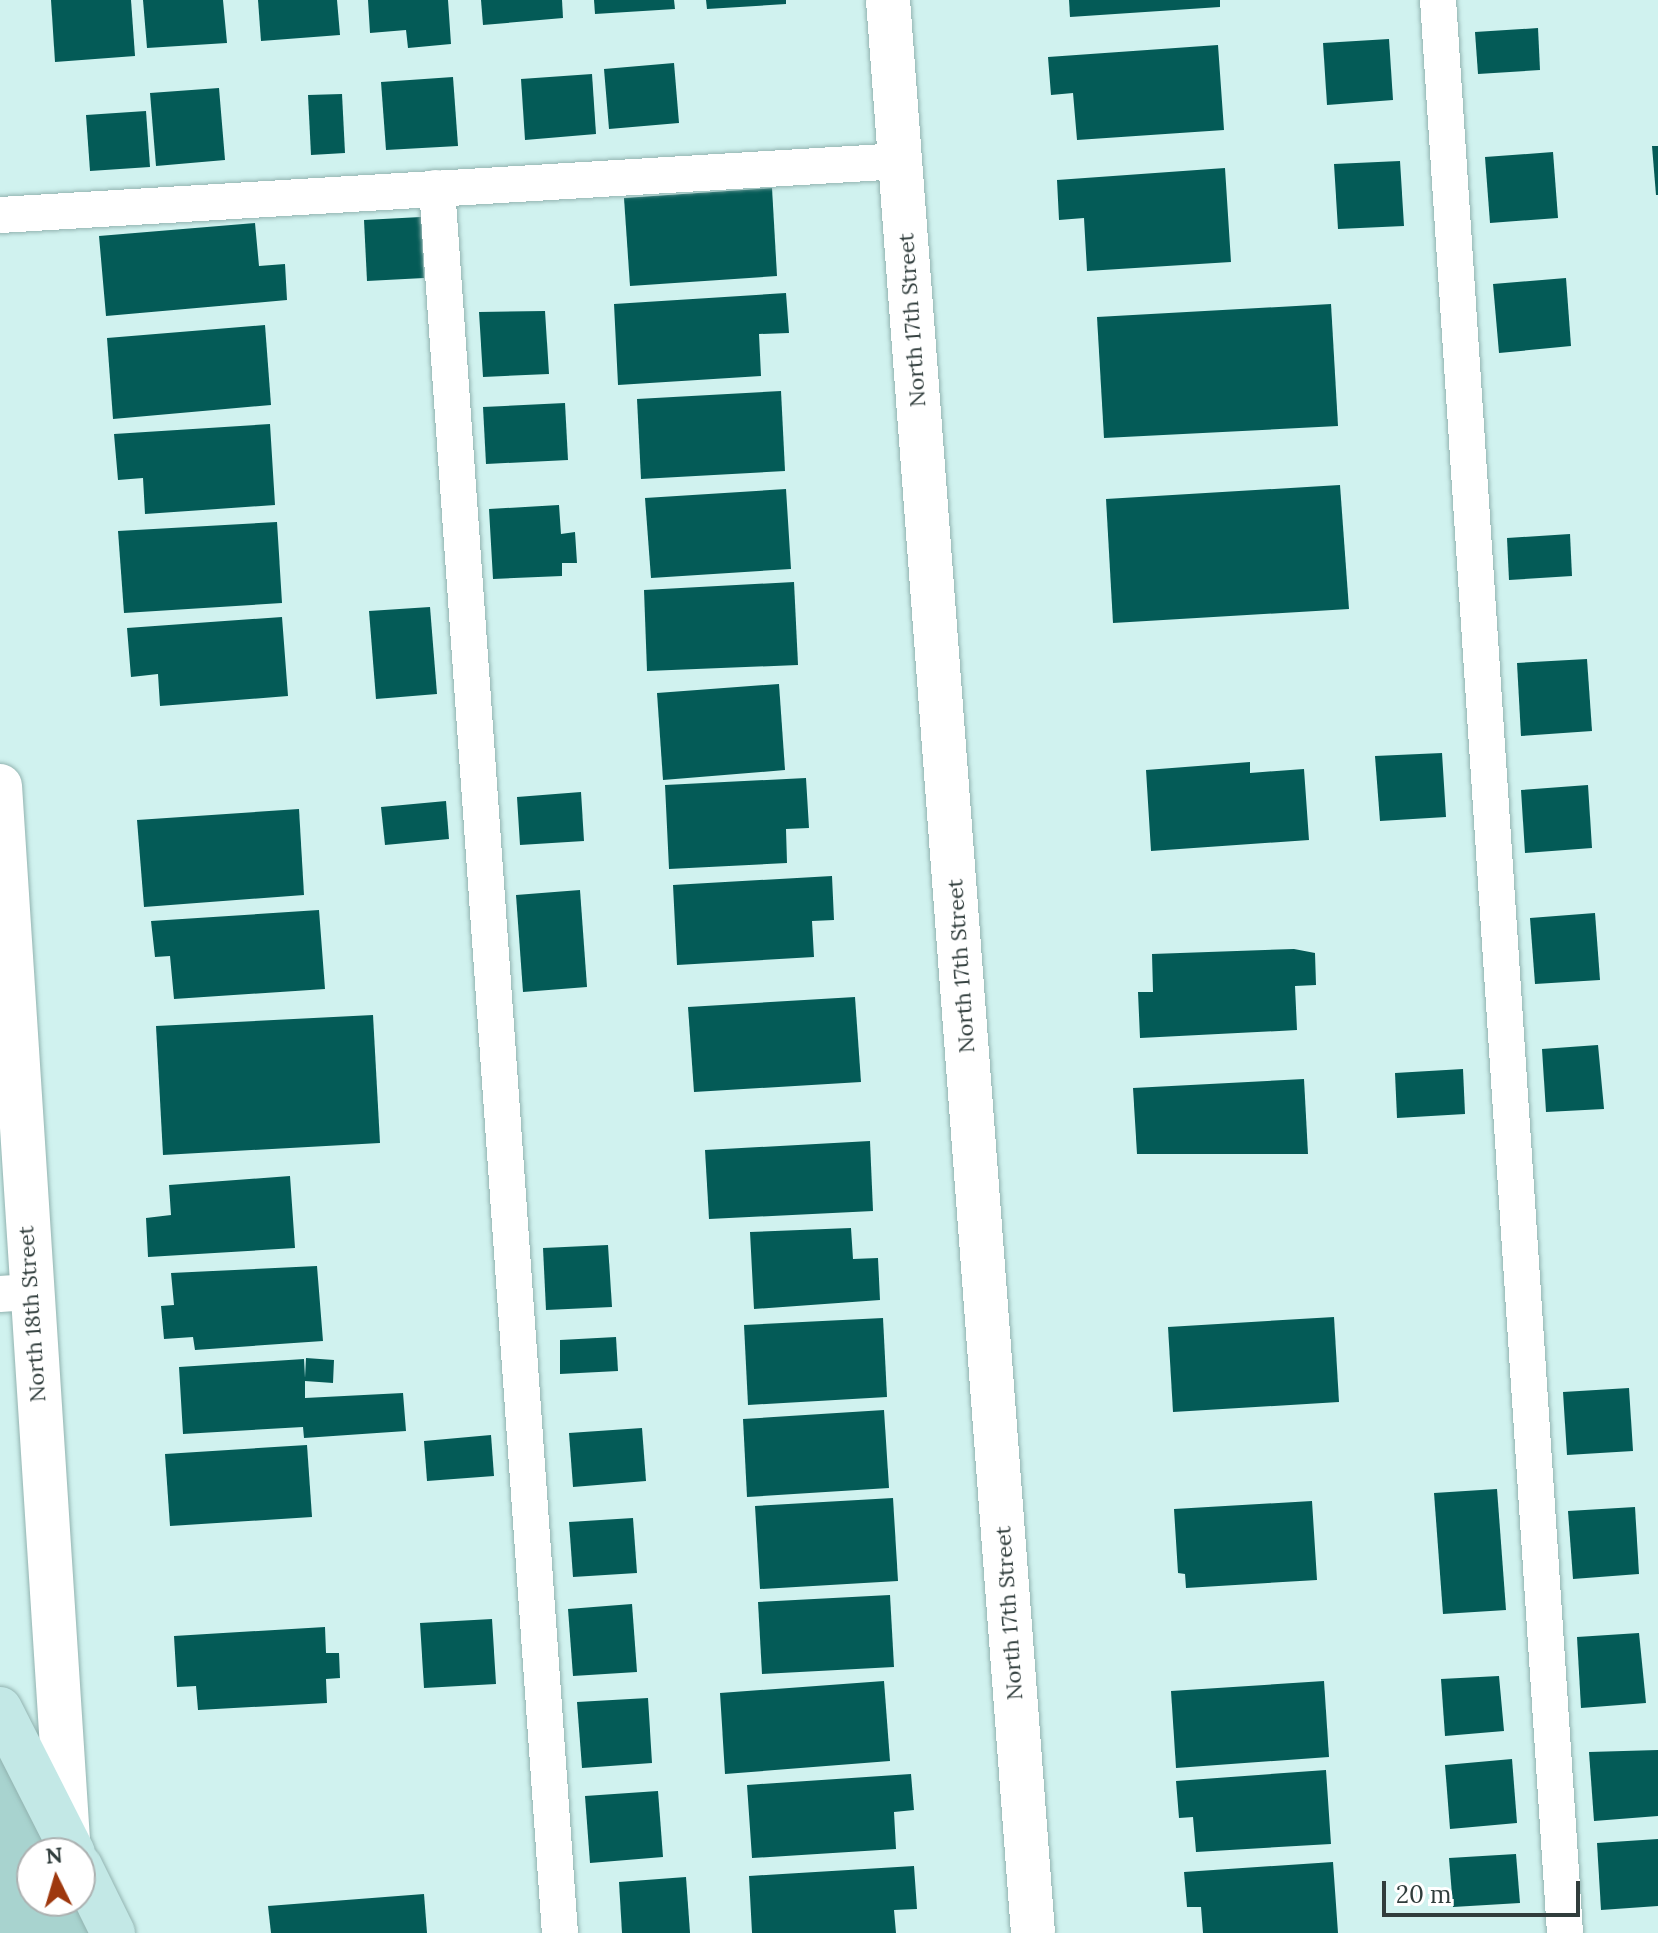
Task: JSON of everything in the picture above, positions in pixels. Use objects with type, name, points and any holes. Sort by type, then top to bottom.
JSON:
[{"type":"main road","points":[[0,1709],[66,1837]]},
{"type":"main road","points":[[96,1898],[113,1933]]},
{"type":"street","name":"North 17th Street","points":[[888,0],[1033,1933]]},
{"type":"street","name":"North 18th Street","points":[[0,786],[16,1293],[34,1344],[73,1837]]},
{"type":"lane","points":[[1438,0],[1565,1933]]},
{"type":"lane","points":[[0,215],[900,161]]},
{"type":"lane","points":[[437,188],[560,1933]]},
{"type":"shaded area","points":[[0,1709],[65,1837],[16,1837],[16,1917],[96,1917],[113,1933],[0,1933]]},
{"type":"building","points":[[51,0],[131,0],[135,56],[55,62]]},
{"type":"building","points":[[143,0],[223,0],[227,43],[147,48]]},
{"type":"building","points":[[258,0],[337,0],[340,35],[261,41]]},
{"type":"building","points":[[368,0],[448,0],[451,44],[408,48],[406,30],[370,33]]},
{"type":"building","points":[[481,0],[562,0],[563,18],[483,25]]},
{"type":"building","points":[[594,0],[674,0],[675,9],[595,14]]},
{"type":"building","points":[[706,0],[786,0],[786,4],[707,9]]},
{"type":"building","points":[[1069,0],[1220,0],[1220,7],[1070,17]]},
{"type":"building","points":[[1538,28],[1540,70],[1478,74],[1475,32]]},
{"type":"building","points":[[1389,39],[1393,100],[1327,105],[1323,43]]},
{"type":"building","points":[[1218,45],[1224,130],[1077,140],[1073,93],[1051,95],[1048,57]]},
{"type":"building","points":[[674,63],[679,123],[609,129],[604,69]]},
{"type":"building","points":[[592,74],[596,134],[525,140],[521,79]]},
{"type":"building","points":[[453,77],[458,146],[386,150],[381,82]]},
{"type":"building","points":[[219,88],[225,160],[156,166],[150,93]]},
{"type":"building","points":[[342,94],[345,153],[311,155],[308,95]]},
{"type":"building","points":[[146,111],[150,167],[90,171],[86,115]]},
{"type":"building","points":[[1652,146],[1658,146],[1658,195],[1656,195]]},
{"type":"building","points":[[1553,152],[1558,218],[1490,223],[1485,157]]},
{"type":"building","points":[[1400,161],[1404,226],[1338,229],[1334,164]]},
{"type":"building","points":[[1225,168],[1231,262],[1087,271],[1084,218],[1059,220],[1057,180]]},
{"type":"building","points":[[772,188],[777,276],[630,286],[624,198]]},
{"type":"building","points":[[421,217],[424,278],[367,281],[364,220]]},
{"type":"building","points":[[255,223],[259,266],[285,264],[287,300],[106,316],[99,236]]},
{"type":"building","points":[[1566,278],[1571,346],[1499,353],[1493,284]]},
{"type":"building","points":[[786,293],[789,333],[759,334],[761,376],[618,385],[614,304]]},
{"type":"building","points":[[1331,304],[1338,426],[1104,438],[1097,317]]},
{"type":"building","points":[[545,311],[549,374],[483,377],[479,312]]},
{"type":"building","points":[[265,325],[271,405],[113,419],[107,338]]},
{"type":"building","points":[[781,391],[785,471],[641,479],[637,399]]},
{"type":"building","points":[[565,403],[568,460],[486,464],[483,407]]},
{"type":"building","points":[[270,424],[275,505],[145,514],[143,478],[118,480],[114,434]]},
{"type":"building","points":[[1340,485],[1349,609],[1113,623],[1106,499]]},
{"type":"building","points":[[786,489],[791,569],[651,578],[645,498]]},
{"type":"building","points":[[559,505],[561,534],[575,532],[577,563],[562,563],[562,576],[493,579],[489,509]]},
{"type":"building","points":[[277,522],[282,603],[124,613],[118,531]]},
{"type":"building","points":[[1570,534],[1572,576],[1509,580],[1507,538]]},
{"type":"building","points":[[794,582],[798,665],[647,671],[644,590]]},
{"type":"building","points":[[430,607],[437,694],[376,699],[369,611]]},
{"type":"building","points":[[282,617],[288,696],[160,706],[158,674],[131,677],[127,628]]},
{"type":"building","points":[[1587,659],[1592,731],[1521,736],[1517,663]]},
{"type":"building","points":[[779,684],[785,770],[663,780],[657,693]]},
{"type":"building","points":[[1442,753],[1446,817],[1380,821],[1375,756]]},
{"type":"building","points":[[1250,762],[1250,773],[1304,769],[1309,840],[1151,851],[1146,770]]},
{"type":"building","points":[[806,778],[809,828],[786,829],[787,863],[669,869],[665,785]]},
{"type":"building","points":[[1588,785],[1592,848],[1525,853],[1521,790]]},
{"type":"building","points":[[581,792],[584,841],[520,845],[517,797]]},
{"type":"building","points":[[446,801],[449,839],[385,845],[381,807]]},
{"type":"building","points":[[299,809],[304,895],[144,907],[137,820]]},
{"type":"building","points":[[832,876],[834,920],[812,921],[814,957],[677,965],[673,885]]},
{"type":"building","points":[[580,890],[587,987],[523,992],[516,895]]},
{"type":"building","points":[[319,910],[325,989],[174,999],[170,956],[155,957],[151,921]]},
{"type":"building","points":[[1595,913],[1600,980],[1535,984],[1530,918]]},
{"type":"building","points":[[1294,949],[1315,953],[1316,985],[1295,986],[1297,1030],[1140,1038],[1138,992],[1153,992],[1152,954]]},
{"type":"building","points":[[855,997],[861,1082],[694,1092],[688,1007]]},
{"type":"building","points":[[373,1015],[380,1143],[163,1155],[156,1026]]},
{"type":"building","points":[[1598,1045],[1604,1109],[1546,1112],[1542,1049]]},
{"type":"building","points":[[1463,1069],[1465,1114],[1397,1118],[1395,1073]]},
{"type":"building","points":[[1304,1079],[1308,1154],[1137,1154],[1133,1088]]},
{"type":"building","points":[[870,1141],[873,1211],[709,1219],[705,1150]]},
{"type":"building","points":[[290,1176],[295,1248],[148,1257],[146,1218],[171,1215],[169,1185]]},
{"type":"building","points":[[851,1228],[853,1259],[878,1258],[880,1300],[754,1309],[750,1232]]},
{"type":"building","points":[[608,1245],[612,1307],[546,1310],[543,1248]]},
{"type":"building","points":[[317,1266],[323,1341],[195,1350],[193,1337],[164,1339],[161,1306],[174,1305],[171,1273]]},
{"type":"building","points":[[1334,1317],[1339,1402],[1173,1412],[1168,1327]]},
{"type":"building","points":[[883,1318],[887,1397],[748,1405],[744,1325]]},
{"type":"building","points":[[616,1337],[618,1371],[560,1374],[560,1340]]},
{"type":"building","points":[[306,1358],[334,1360],[333,1383],[305,1381],[305,1398],[403,1393],[406,1431],[304,1438],[303,1427],[183,1434],[179,1367],[304,1359],[305,1378]]},
{"type":"building","points":[[1629,1388],[1633,1451],[1567,1455],[1563,1392]]},
{"type":"building","points":[[884,1410],[889,1488],[747,1497],[743,1419]]},
{"type":"building","points":[[642,1428],[646,1481],[573,1487],[569,1433]]},
{"type":"building","points":[[491,1435],[494,1476],[427,1481],[424,1441]]},
{"type":"building","points":[[307,1445],[312,1517],[170,1526],[165,1454]]},
{"type":"building","points":[[1497,1489],[1506,1610],[1443,1614],[1434,1493]]},
{"type":"building","points":[[893,1498],[898,1581],[760,1589],[755,1506]]},
{"type":"building","points":[[1312,1501],[1317,1580],[1186,1588],[1185,1574],[1178,1573],[1174,1509]]},
{"type":"building","points":[[1635,1507],[1639,1574],[1573,1579],[1568,1511]]},
{"type":"building","points":[[633,1518],[637,1573],[573,1577],[569,1522]]},
{"type":"building","points":[[890,1595],[894,1667],[762,1674],[758,1602]]},
{"type":"building","points":[[632,1604],[637,1672],[573,1676],[568,1609]]},
{"type":"building","points":[[492,1619],[496,1684],[424,1688],[420,1623]]},
{"type":"building","points":[[325,1627],[326,1653],[339,1653],[340,1678],[326,1679],[327,1703],[198,1710],[196,1686],[177,1687],[174,1636]]},
{"type":"building","points":[[1639,1633],[1646,1703],[1581,1708],[1577,1637]]},
{"type":"building","points":[[1499,1676],[1504,1731],[1445,1736],[1441,1679]]},
{"type":"building","points":[[884,1681],[890,1761],[725,1774],[720,1693]]},
{"type":"building","points":[[1324,1681],[1329,1757],[1176,1768],[1171,1691]]},
{"type":"building","points":[[648,1698],[652,1763],[582,1768],[577,1702]]},
{"type":"building","points":[[1658,1750],[1658,1816],[1594,1821],[1589,1752]]},
{"type":"building","points":[[1512,1759],[1517,1823],[1450,1829],[1445,1765]]},
{"type":"building","points":[[1326,1770],[1331,1844],[1196,1852],[1193,1817],[1179,1818],[1176,1781]]},
{"type":"building","points":[[911,1774],[914,1810],[894,1812],[896,1849],[752,1858],[747,1785]]},
{"type":"building","points":[[658,1791],[663,1857],[590,1863],[585,1796]]},
{"type":"building","points":[[1658,1839],[1658,1906],[1601,1910],[1597,1843]]},
{"type":"building","points":[[1516,1854],[1520,1903],[1453,1907],[1449,1858]]},
{"type":"building","points":[[1333,1862],[1338,1933],[1203,1933],[1201,1907],[1187,1907],[1184,1872]]},
{"type":"building","points":[[914,1866],[917,1909],[894,1910],[896,1933],[752,1933],[749,1876]]},
{"type":"building","points":[[686,1877],[690,1933],[622,1933],[619,1882]]},
{"type":"building","points":[[424,1894],[427,1933],[271,1933],[268,1906]]}]
